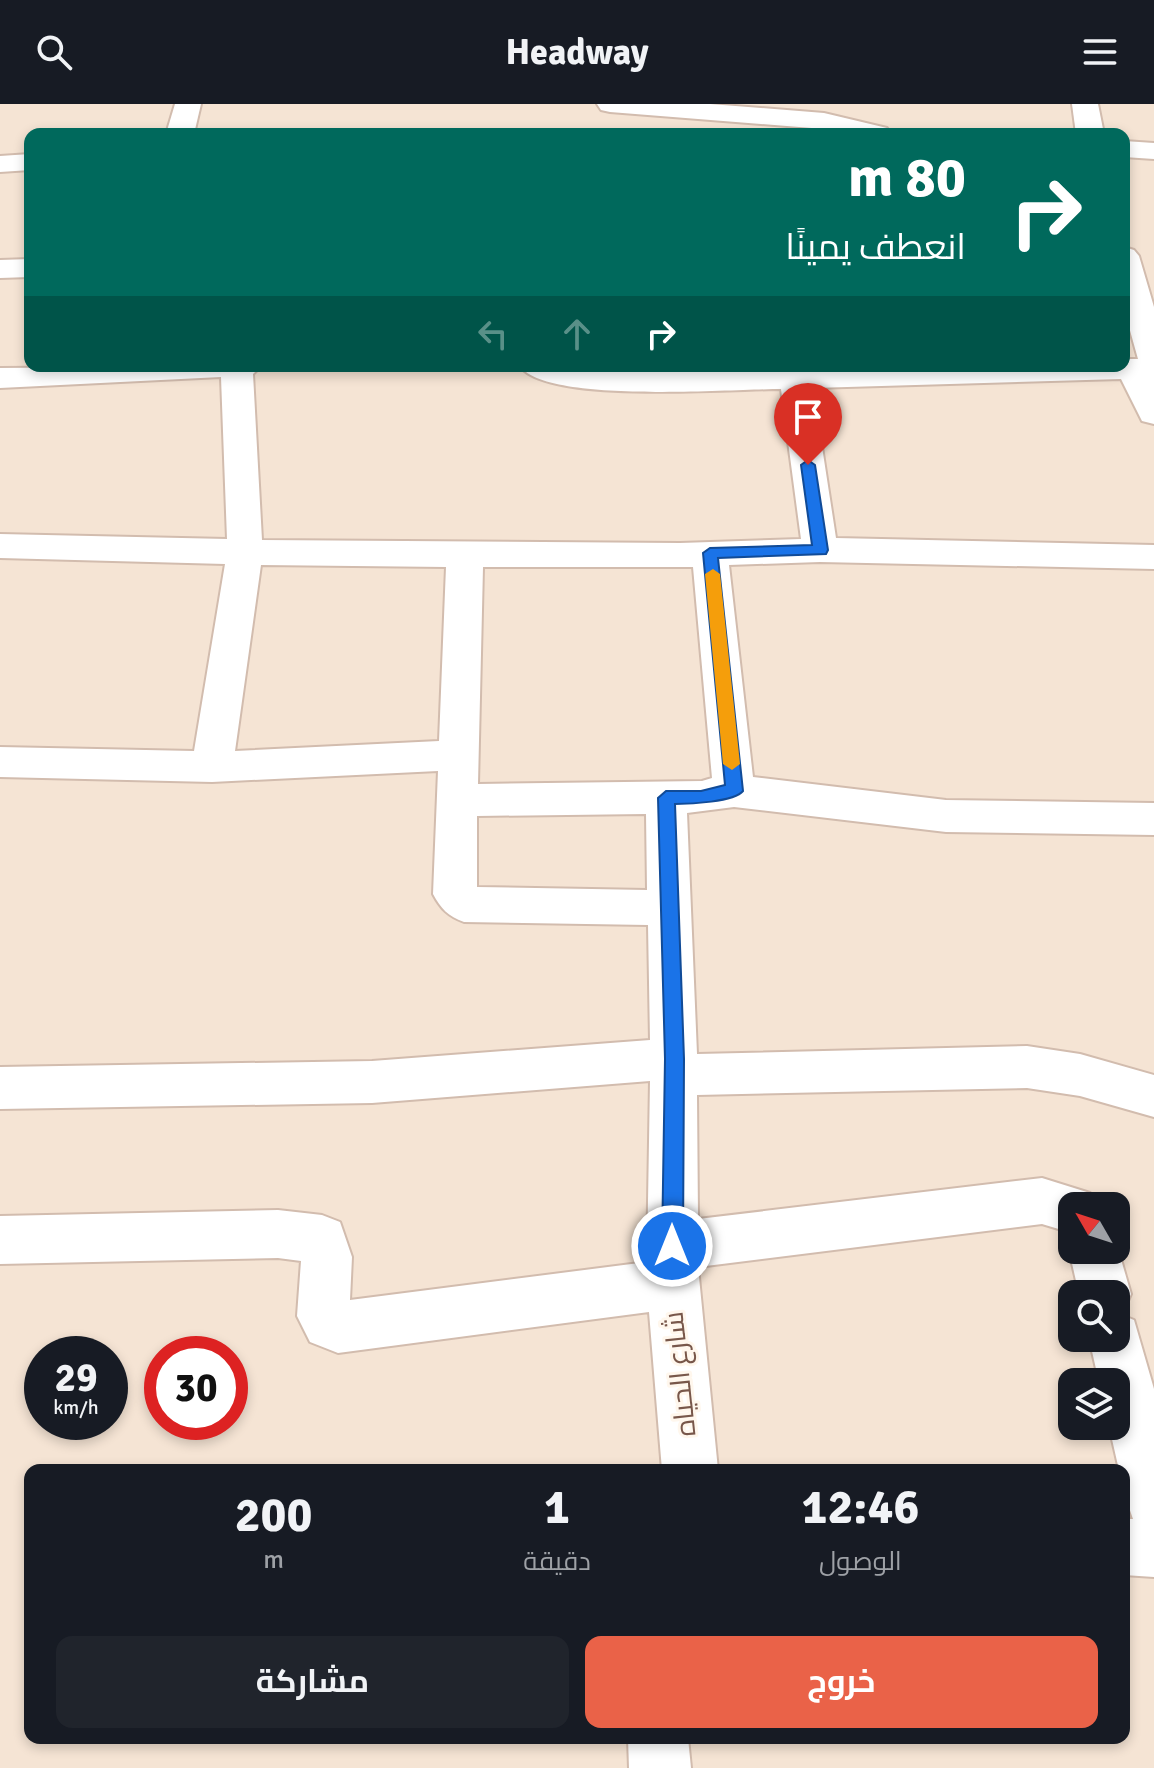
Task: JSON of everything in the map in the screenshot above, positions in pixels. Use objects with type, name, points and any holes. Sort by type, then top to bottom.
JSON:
[{"type":"street","points":[[182,128],[188,104]]},
{"type":"street","points":[[610,104],[658,106],[731,124],[824,121],[853,128]]},
{"type":"street","points":[[1085,104],[1089,128]]},
{"type":"street","points":[[1130,149],[1154,151]]},
{"type":"street","points":[[0,164],[24,162]]},
{"type":"street","points":[[0,269],[24,268]]},
{"type":"street","points":[[1130,285],[1154,414]]},
{"type":"street","points":[[0,378],[118,372]]},
{"type":"street","points":[[212,767],[245,551],[237,372]]},
{"type":"street","points":[[557,372],[585,381],[845,372]]},
{"type":"street","points":[[795,373],[820,550]]},
{"type":"street","points":[[0,546],[465,555],[820,550],[1154,557]]},
{"type":"street","points":[[710,553],[734,791]]},
{"type":"street","points":[[465,555],[455,894],[464,904],[669,908]]},
{"type":"street","points":[[0,762],[212,767],[458,755]]},
{"type":"street","points":[[457,800],[702,797],[734,791],[946,816],[1154,819]]},
{"type":"street","name":"شارع الحياه","points":[[666,798],[674,1067],[672,1265],[689,1464]]},
{"type":"street","points":[[0,1088],[372,1082],[674,1067],[1027,1067],[1080,1075],[1154,1096]]},
{"type":"street","points":[[0,1240],[278,1234],[322,1239],[327,1257],[323,1316],[328,1324],[338,1327],[1042,1201],[1058,1206]]},
{"type":"street","points":[[1118,1352],[1154,1502]]},
{"type":"street","points":[[1130,1547],[1154,1549]]},
{"type":"street","points":[[658,1744],[660,1768]]},
{"type":"shaded area","points":[[0,104],[1154,104],[1154,1768],[0,1768]]},
{"type":"slow traffic","points":[[713,574],[732,764]]},
{"type":"route","points":[[672,1246],[674,1059],[666,798],[702,797],[734,791],[710,553],[820,550],[808,465]]}]
